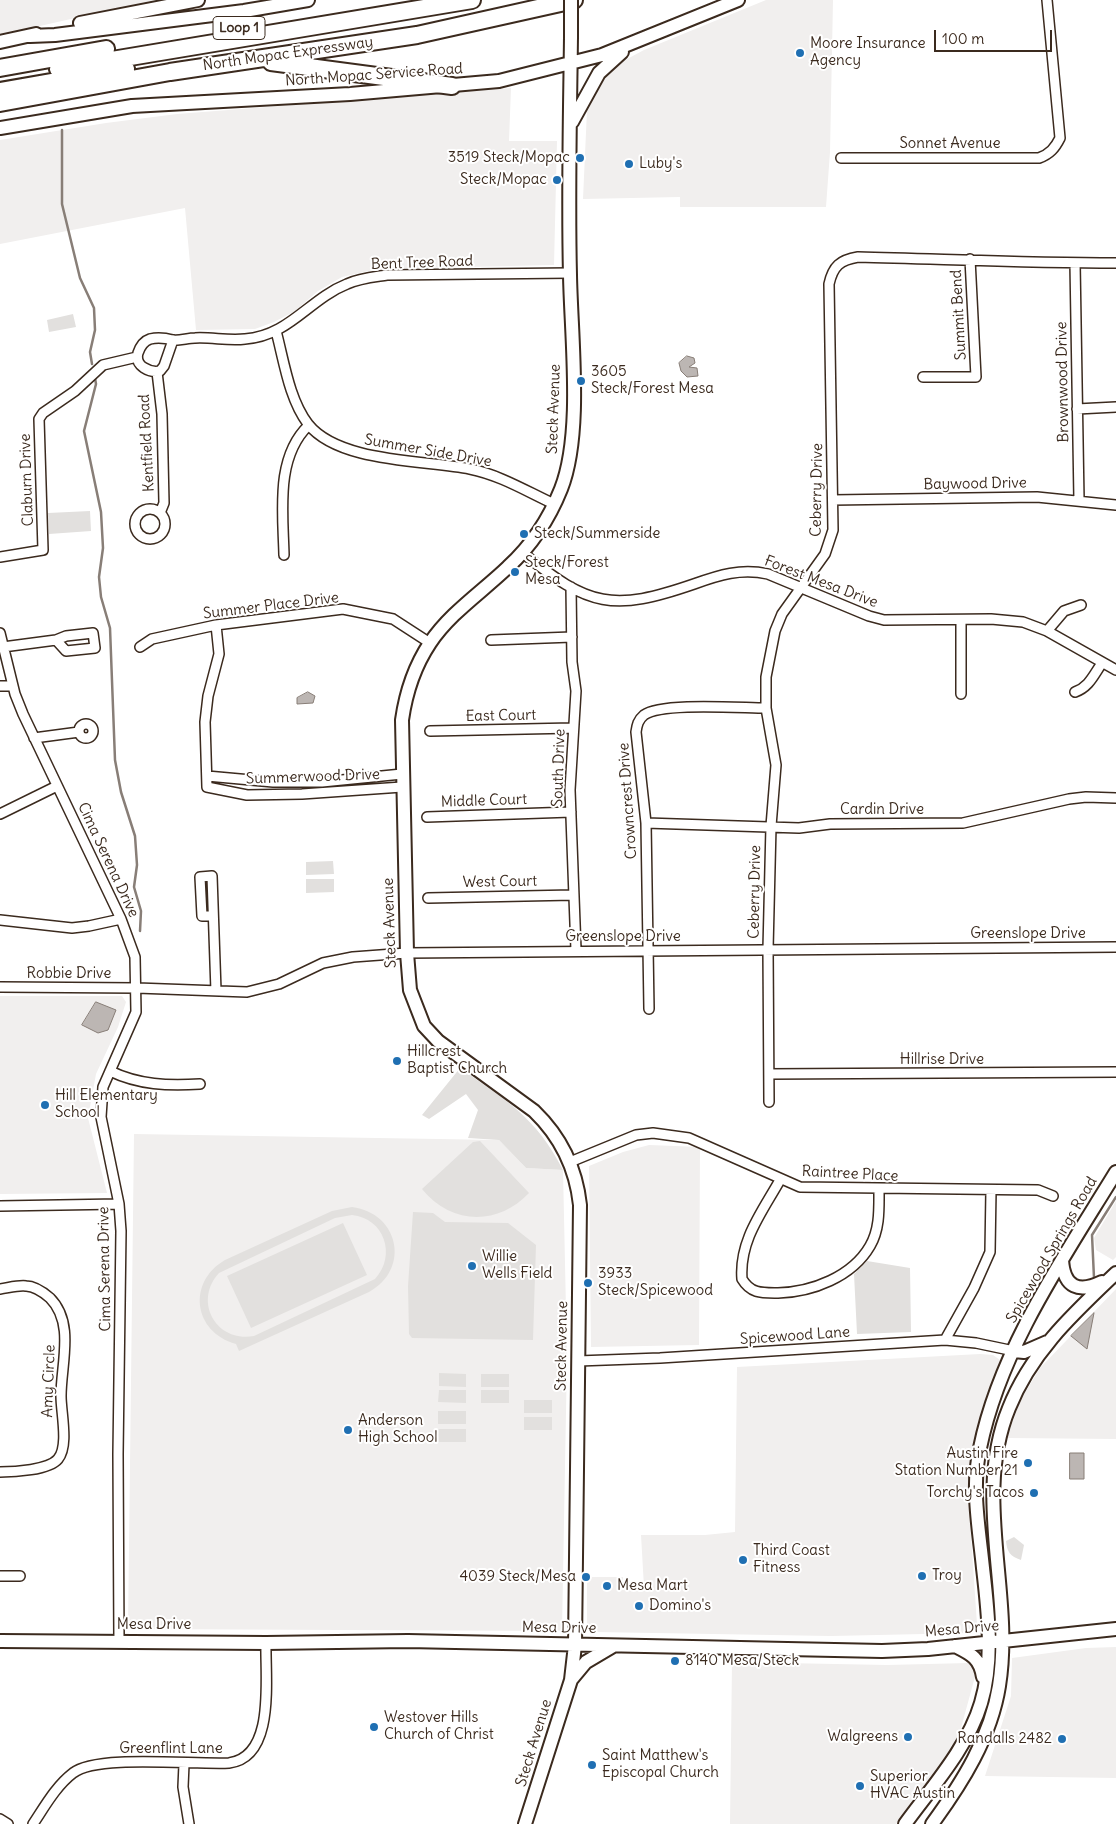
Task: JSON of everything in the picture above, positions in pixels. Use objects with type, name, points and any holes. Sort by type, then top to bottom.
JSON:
[{"type":"highway","name":"Loop 1","points":[[0,68],[60,56],[419,0]]},
{"type":"highway","points":[[0,86],[472,0]]},
{"type":"highway","points":[[199,51],[434,22],[533,0]]},
{"type":"highway","name":"North Mopac Expressway","points":[[0,103],[170,72],[417,35],[572,0]]},
{"type":"highway","points":[[254,59],[452,86]]},
{"type":"street","points":[[0,42],[76,24],[198,0]]},
{"type":"street","points":[[30,36],[55,35],[244,11],[308,0]]},
{"type":"street","name":"Steck Avenue","points":[[525,1824],[571,1680],[576,1645],[580,1205],[570,1162],[555,1134],[534,1111],[438,1041],[424,1026],[410,990],[407,953],[402,787],[402,720],[413,674],[430,643],[460,609],[523,552],[546,520],[566,474],[572,441],[573,403],[570,273],[572,0]]},
{"type":"street","name":"North Mopac Service Road","points":[[0,128],[132,106],[452,86],[498,81],[571,64],[633,44],[738,0]]},
{"type":"street","name":"Sonnet Avenue","points":[[841,158],[1039,158],[1056,147],[1060,138],[1047,0]]},
{"type":"street","points":[[570,126],[599,73],[633,44]]},
{"type":"street","name":"Ceberry Drive","points":[[769,1102],[768,949],[771,826],[776,765],[766,708],[766,677],[775,631],[782,614],[830,544],[833,500],[829,284],[832,272],[840,262],[858,258],[970,259],[1018,263],[1116,263]]},
{"type":"street","name":"Summit Bend","points":[[923,377],[976,377],[970,259]]},
{"type":"street","name":"Brownwood Drive","points":[[1075,263],[1079,500]]},
{"type":"street","name":"Bent Tree Road","points":[[135,357],[144,343],[150,339],[166,337],[173,340],[195,338],[245,339],[276,331],[287,326],[324,297],[346,284],[368,278],[387,275],[570,273]]},
{"type":"street","name":"Summer Side Drive","points":[[276,331],[292,390],[300,409],[309,425],[327,438],[363,454],[470,469],[515,484],[554,504]]},
{"type":"street","points":[[135,357],[145,369],[157,372],[164,366],[173,340]]},
{"type":"street","name":"Claburn Drive","points":[[0,556],[43,550],[39,419],[43,412],[68,396],[103,365],[135,357]]},
{"type":"street","name":"Kentfield Road","points":[[157,372],[162,431],[164,503],[160,513]]},
{"type":"street","points":[[1077,409],[1116,407]]},
{"type":"street","points":[[284,556],[282,497],[287,462],[296,437],[309,425]]},
{"type":"street","name":"Baywood Drive","points":[[833,500],[1037,496],[1116,505]]},
{"type":"street","name":"Forest Mesa Drive","points":[[523,552],[571,587],[605,601],[637,601],[657,597],[717,576],[753,571],[768,574],[869,616],[884,620],[1007,620],[1023,622],[1047,632],[1116,670]]},
{"type":"street","name":"South Drive","points":[[571,587],[572,662],[576,691],[571,812],[576,950]]},
{"type":"street","points":[[1047,632],[1064,612],[1081,605]]},
{"type":"street","name":"Summer Place Drive","points":[[140,647],[152,639],[216,625],[331,610],[356,610],[393,619],[430,643]]},
{"type":"street","points":[[961,620],[961,694]]},
{"type":"street","points":[[206,776],[205,722],[208,696],[219,654],[216,625]]},
{"type":"street","name":"Cima Serena Drive","points":[[0,633],[13,686],[34,738],[121,919],[135,956],[136,1012],[129,1032],[103,1087],[101,1117],[119,1204],[121,1261],[118,1642]]},
{"type":"street","points":[[491,640],[572,637]]},
{"type":"street","points":[[3,647],[56,640]]},
{"type":"street","points":[[1075,692],[1089,684],[1102,663]]},
{"type":"street","points":[[0,686],[13,686]]},
{"type":"street","name":"Crowncrest Drive","points":[[649,1009],[646,823],[636,732],[638,721],[645,714],[669,708],[766,708]]},
{"type":"street","name":"East Court","points":[[430,731],[573,728]]},
{"type":"street","points":[[34,738],[79,732]]},
{"type":"street","name":"Summerwood Drive","points":[[402,774],[322,782],[273,782],[206,776],[207,788],[247,795],[302,794],[402,787]]},
{"type":"street","points":[[0,814],[57,786]]},
{"type":"street","name":"Cardin Drive","points":[[646,823],[799,828],[830,824],[963,823],[1069,799],[1086,797],[1116,798]]},
{"type":"street","name":"Middle Court","points":[[427,816],[571,812]]},
{"type":"street","name":"West Court","points":[[428,898],[573,895]]},
{"type":"street","points":[[213,916],[216,991]]},
{"type":"street","points":[[0,920],[72,928],[121,919]]},
{"type":"street","name":"Greenslope Drive","points":[[137,988],[247,992],[264,989],[323,963],[353,957],[407,953],[576,950],[648,952],[768,949],[1116,947]]},
{"type":"street","name":"Robbie Drive","points":[[0,987],[137,988]]},
{"type":"street","points":[[110,1071],[135,1081],[200,1084]]},
{"type":"street","name":"Hillrise Drive","points":[[769,1074],[1116,1072]]},
{"type":"street","name":"Raintree Place","points":[[570,1162],[636,1135],[672,1135],[702,1143],[800,1188],[1038,1190],[1052,1196]]},
{"type":"street","name":"Spicewood Springs Road","points":[[906,1824],[962,1742],[975,1719],[985,1686],[988,1643],[985,1584],[976,1502],[976,1475],[986,1422],[1014,1351],[1042,1294],[1116,1172]]},
{"type":"street","points":[[780,1180],[750,1233],[743,1250],[742,1279],[751,1291],[760,1293],[807,1291],[823,1285],[861,1259],[876,1235],[879,1190]]},
{"type":"street","points":[[945,1340],[974,1288],[990,1252],[991,1190]]},
{"type":"street","points":[[0,1206],[119,1204]]},
{"type":"street","points":[[1062,1260],[1064,1274],[1075,1286],[1085,1288],[1113,1275]]},
{"type":"street","points":[[933,1822],[965,1776],[989,1723],[999,1687],[1002,1642],[992,1501],[996,1454],[1002,1429],[1019,1385],[1048,1341],[1113,1275]]},
{"type":"street","name":"Amy Circle","points":[[0,1289],[26,1286],[45,1294],[56,1304],[63,1319],[65,1329],[61,1397],[63,1450],[57,1461],[45,1466],[0,1472]]},
{"type":"street","name":"Spicewood Lane","points":[[578,1361],[660,1358],[945,1340],[976,1343],[1014,1351]]},
{"type":"street","points":[[1014,1351],[1024,1352],[1048,1341]]},
{"type":"street","points":[[1014,1351],[1030,1366]]},
{"type":"street","points":[[1002,1429],[1004,1404],[1014,1375],[1014,1351]]},
{"type":"street","points":[[0,1576],[20,1576]]},
{"type":"street","name":"Mesa Drive","points":[[0,1642],[408,1642],[882,1651],[1002,1642],[1116,1629]]},
{"type":"street","name":"Greenflint Lane","points":[[33,1824],[58,1787],[74,1771],[111,1762],[184,1764],[240,1762],[258,1744],[263,1729],[266,1643]]},
{"type":"street","points":[[571,1680],[586,1662],[615,1645]]},
{"type":"street","points":[[955,1646],[979,1661],[985,1686]]},
{"type":"street","points":[[184,1764],[185,1807],[190,1824]]},
{"type":"street","points":[[930,1790],[938,1798],[932,1813],[933,1822]]},
{"type":"street","points":[[0,1820],[8,1824]]},
{"type":"shaded area","points":[[0,0],[155,0],[0,35]]},
{"type":"shaded area","points":[[766,0],[833,0],[830,152],[826,207],[680,207],[680,197],[583,199],[587,110],[598,84],[614,66],[644,50]]},
{"type":"shaded area","points":[[511,88],[509,141],[557,141],[554,265],[377,269],[342,277],[318,291],[295,311],[255,329],[196,330],[185,208],[0,244],[0,140],[177,114]]},
{"type":"shaded area","points":[[73,314],[76,327],[49,332],[47,320]]},
{"type":"shaded area","points":[[687,356],[694,358],[695,363],[689,367],[697,368],[698,376],[687,377],[681,371],[679,363]]},
{"type":"shaded area","points":[[90,511],[91,531],[49,534],[48,513]]},
{"type":"shaded area","points":[[308,692],[315,696],[313,703],[297,704],[297,698]]},
{"type":"shaded area","points":[[333,861],[334,874],[306,875],[306,862]]},
{"type":"shaded area","points":[[306,879],[334,879],[334,892],[306,893]]},
{"type":"shaded area","name":"Hill Elementary School","points":[[0,996],[122,996],[126,1002],[118,1027],[96,1074],[88,1118],[107,1193],[0,1194]]},
{"type":"shaded area","points":[[96,1002],[116,1010],[108,1030],[98,1033],[82,1025]]},
{"type":"shaded area","points":[[460,1068],[506,1101],[531,1123],[553,1152],[563,1170],[526,1168],[499,1140],[468,1138],[478,1110],[466,1094],[429,1119],[422,1115]]},
{"type":"shaded area","name":"Anderson High School","points":[[134,1134],[499,1140],[526,1168],[563,1170],[567,1357],[562,1631],[128,1629]]},
{"type":"shaded area","points":[[480,1141],[529,1193],[517,1204],[489,1216],[460,1215],[434,1201],[422,1189],[473,1142]]},
{"type":"shaded area","points":[[649,1145],[700,1147],[699,1345],[591,1347],[589,1166],[623,1152]]},
{"type":"shaded area","points":[[1116,1201],[1116,1257],[1113,1260],[1096,1250],[1094,1238]]},
{"type":"shaded area","points":[[352,1207],[368,1211],[389,1230],[394,1243],[394,1257],[391,1270],[382,1282],[369,1292],[239,1351],[236,1344],[222,1338],[211,1329],[204,1318],[200,1306],[200,1293],[213,1269],[225,1260],[332,1211]],"holes":[[[352,1215],[363,1218],[379,1230],[384,1239],[386,1249],[382,1269],[375,1279],[254,1336],[241,1336],[229,1333],[219,1327],[209,1307],[208,1296],[211,1284],[219,1273],[335,1218]]]},
{"type":"shaded area","name":"Willie Wells Field","points":[[413,1212],[433,1213],[445,1222],[508,1223],[536,1245],[533,1340],[412,1338],[409,1334],[408,1286]]},
{"type":"shaded area","points":[[343,1223],[367,1275],[251,1328],[227,1276]]},
{"type":"shaded area","points":[[867,1261],[910,1268],[911,1332],[857,1334],[854,1274]]},
{"type":"shaded area","points":[[1116,1289],[1116,1439],[1007,1438],[1020,1401],[1040,1368]]},
{"type":"shaded area","points":[[1094,1313],[1087,1349],[1071,1336]]},
{"type":"shaded area","points":[[980,1354],[993,1355],[1000,1360],[999,1370],[980,1420],[972,1464],[969,1507],[977,1624],[971,1633],[831,1636],[595,1632],[587,1628],[587,1577],[623,1577],[623,1587],[644,1587],[641,1535],[705,1535],[735,1532],[737,1367]]},
{"type":"shaded area","points":[[439,1373],[466,1374],[466,1387],[439,1386]]},
{"type":"shaded area","points":[[481,1374],[509,1374],[509,1387],[481,1387]]},
{"type":"shaded area","points":[[439,1390],[466,1390],[466,1403],[438,1402]]},
{"type":"shaded area","points":[[481,1390],[509,1390],[509,1403],[481,1403]]},
{"type":"shaded area","points":[[524,1400],[552,1400],[552,1413],[524,1413]]},
{"type":"shaded area","points":[[438,1411],[466,1411],[466,1424],[438,1424]]},
{"type":"shaded area","points":[[524,1417],[552,1417],[552,1430],[524,1430]]},
{"type":"shaded area","points":[[438,1429],[466,1429],[466,1442],[438,1442]]},
{"type":"shaded area","points":[[1070,1453],[1084,1453],[1084,1479],[1070,1479]]},
{"type":"shaded area","points":[[1014,1537],[1024,1545],[1021,1560],[1014,1557],[1007,1548],[1006,1541]]},
{"type":"shaded area","points":[[1116,1647],[1116,1778],[985,1776],[1011,1696],[1012,1658],[1086,1648]]},
{"type":"shaded area","points":[[732,1662],[887,1665],[969,1663],[976,1673],[958,1739],[896,1824],[730,1824]]},
{"type":"waterway","points":[[62,130],[62,204],[80,278],[94,308],[95,330],[90,352],[92,364]]},
{"type":"waterway","points":[[95,378],[96,384],[84,431],[101,512],[103,548],[99,577],[101,597],[110,628],[115,760],[121,792],[135,836],[137,865],[134,887],[141,911],[140,931]]},
{"type":"waterway","points":[[1094,1278],[1092,1235],[1116,1197]]},
{"type":"place","name":"Moore Insurance Agency","points":[[800,53]]},
{"type":"place","name":"3519 Steck/Mopac","points":[[580,158]]},
{"type":"place","name":"Luby's","points":[[629,164]]},
{"type":"place","name":"Steck/Mopac","points":[[557,180]]},
{"type":"place","name":"3605 Steck/Forest Mesa","points":[[581,381]]},
{"type":"place","name":"Steck/Summerside","points":[[524,534]]},
{"type":"place","name":"Steck/Forest Mesa","points":[[515,572]]},
{"type":"place","name":"Hillcrest Baptist Church","points":[[397,1061]]},
{"type":"place","name":"Hill Elementary School","points":[[45,1105]]},
{"type":"place","name":"Willie Wells Field","points":[[472,1266]]},
{"type":"place","name":"3933 Steck/Spicewood","points":[[588,1283]]},
{"type":"place","name":"Anderson High School","points":[[348,1430]]},
{"type":"place","name":"Austin Fire Station Number 21","points":[[1028,1463]]},
{"type":"place","name":"Torchy's Tacos","points":[[1034,1493]]},
{"type":"place","name":"Third Coast Fitness","points":[[743,1560]]},
{"type":"place","name":"Troy","points":[[922,1576]]},
{"type":"place","name":"4039 Steck/Mesa","points":[[586,1577]]},
{"type":"place","name":"Mesa Mart","points":[[607,1586]]},
{"type":"place","name":"Domino's","points":[[639,1606]]},
{"type":"place","name":"8140 Mesa/Steck","points":[[675,1661]]},
{"type":"place","name":"Westover Hills Church of Christ","points":[[374,1727]]},
{"type":"place","name":"Walgreens","points":[[908,1737]]},
{"type":"place","name":"Randalls 2482","points":[[1062,1739]]},
{"type":"place","name":"Saint Matthew's Episcopal Church","points":[[592,1765]]},
{"type":"place","name":"Superior HVAC Austin","points":[[860,1786]]}]
